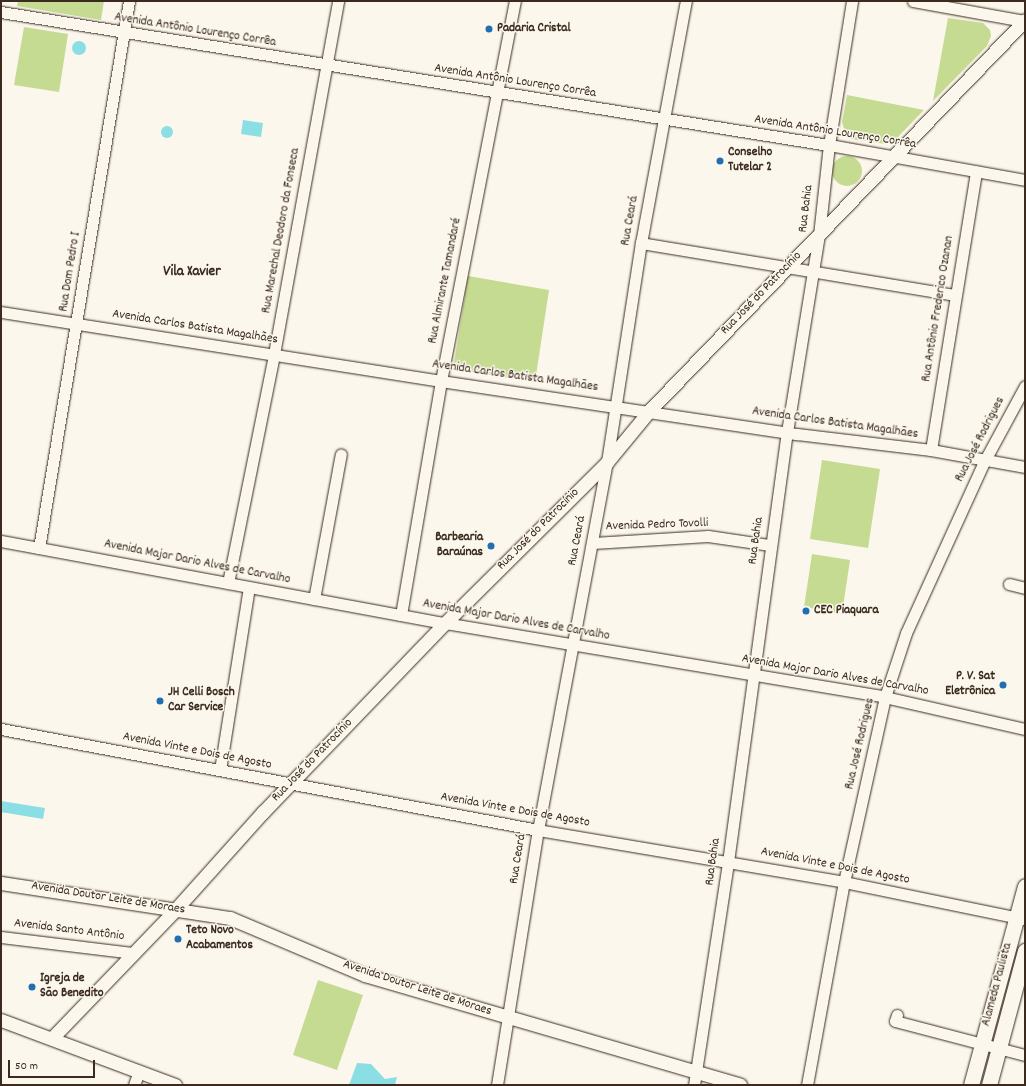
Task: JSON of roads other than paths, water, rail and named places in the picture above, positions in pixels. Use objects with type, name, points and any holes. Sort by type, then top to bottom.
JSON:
[{"type":"main road","name":"Alameda Paulista","points":[[971,1085],[982,1044],[1021,918],[1025,886]]},
{"type":"main road","name":"Alameda Paulista","points":[[989,1085],[1025,951]]},
{"type":"street","name":"Rua Dom Pedro I","points":[[39,548],[77,324],[128,1]]},
{"type":"street","name":"Rua Marechal Deodoro da Fonseca","points":[[228,583],[274,354],[338,1]]},
{"type":"street","name":"Rua Almirante Tamandaré","points":[[401,615],[441,381],[515,1]]},
{"type":"street","name":"Rua Ceará","points":[[497,1085],[538,830],[608,462],[641,243],[686,1]]},
{"type":"street","name":"Rua Bahia","points":[[695,1079],[728,862],[754,675],[770,545],[812,270],[819,235],[829,145],[852,1]]},
{"type":"street","points":[[913,1],[1025,21]]},
{"type":"street","name":"Avenida Antônio Lourenço Corrêa","points":[[1,12],[123,34],[829,145],[1025,180]]},
{"type":"street","name":"Rua José do Patrocínio","points":[[52,1038],[175,910],[290,784],[445,623],[608,462],[649,411],[1025,21]]},
{"type":"street","name":"Rua Antônio Frederico Ozanan","points":[[931,450],[976,172]]},
{"type":"street","points":[[641,243],[812,270],[955,295]]},
{"type":"street","name":"Avenida Carlos Batista Magalhães","points":[[1,312],[441,381],[787,432],[931,450],[1025,467]]},
{"type":"street","name":"Rua José Rodrigues","points":[[807,1085],[844,882],[886,698],[906,634],[985,460],[1025,386]]},
{"type":"street","points":[[314,599],[341,454]]},
{"type":"street","name":"Avenida Pedro Tovolli","points":[[593,542],[708,536],[770,545]]},
{"type":"street","name":"Avenida Major Dario Alves de Carvalho","points":[[1,541],[445,623],[886,698],[1025,729]]},
{"type":"street","points":[[1009,584],[1025,588]]},
{"type":"street","points":[[220,770],[249,587]]},
{"type":"street","name":"Avenida Vinte e Dois de Agosto","points":[[1,729],[538,830],[844,882],[1021,918]]},
{"type":"street","name":"Avenida Doutor Leite de Moraes","points":[[1,882],[230,918],[365,975],[508,1018],[695,1079],[740,1085]]},
{"type":"street","name":"Avenida Santo Antônio","points":[[1,937],[134,953]]},
{"type":"street","points":[[897,1015],[895,1021],[1025,1055]]},
{"type":"street","points":[[1,1020],[174,1085]]},
{"type":"street","points":[[134,1085],[138,1071]]},
{"type":"water","points":[[79,41],[84,43],[86,48],[84,53],[79,55],[74,53],[72,48],[74,43]]},
{"type":"water","points":[[243,120],[263,123],[261,137],[241,134]]},
{"type":"water","points":[[165,126],[169,126],[173,132],[169,138],[165,138],[161,134],[161,130]]},
{"type":"water","points":[[1,801],[45,808],[43,819],[1,812]]},
{"type":"water","points":[[357,1063],[371,1064],[385,1079],[397,1077],[395,1085],[349,1085]]},
{"type":"place","name":"Padaria Cristal","points":[[489,29]]},
{"type":"place","name":"Conselho Tutelar 2","points":[[720,161]]},
{"type":"place","name":"Barbearia Baraúnas","points":[[491,546]]},
{"type":"place","name":"CEC Piaquara","points":[[806,611]]},
{"type":"place","name":"P. V. Sat Eletrônica","points":[[1003,685]]},
{"type":"place","name":"JH Celli Bosch Car Service","points":[[160,701]]},
{"type":"place","name":"Teto Novo Acabamentos","points":[[178,939]]},
{"type":"place","name":"Igreja de São Benedito","points":[[32,987]]},
{"type":"district","name":"Vila Xavier","points":[[192,273]]}]
